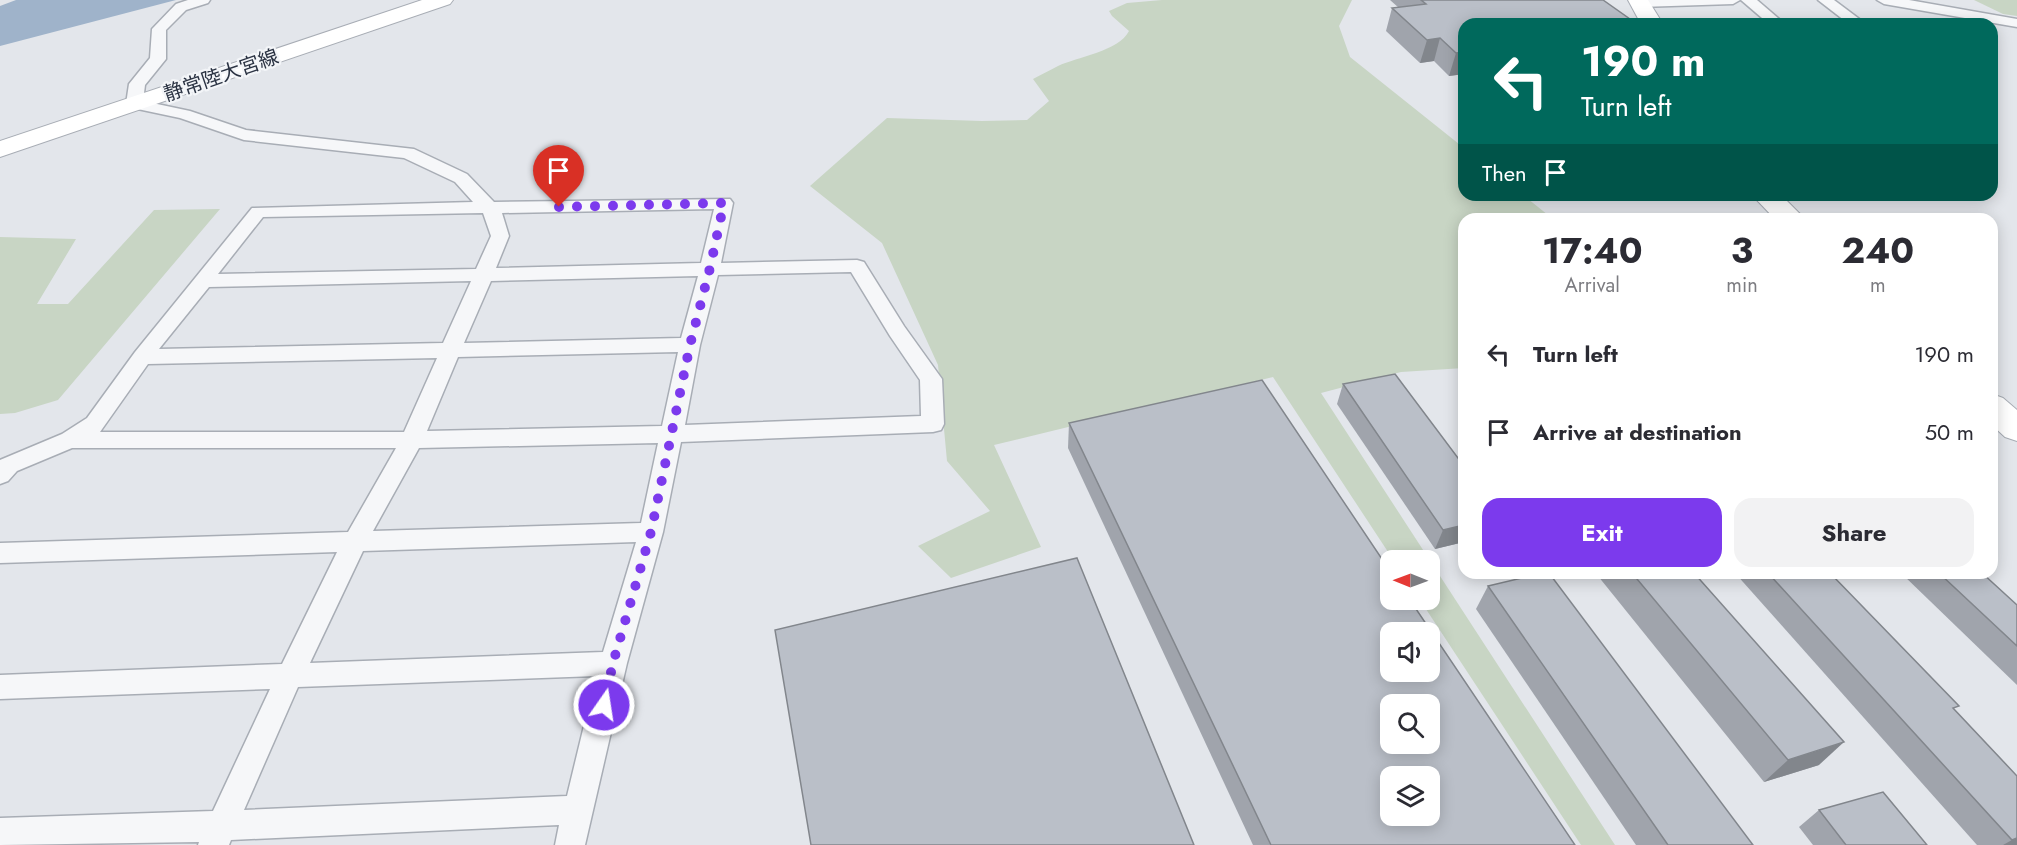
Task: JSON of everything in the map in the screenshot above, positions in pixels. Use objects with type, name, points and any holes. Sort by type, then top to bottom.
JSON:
[{"type":"main road","name":"静常陸大宮線","points":[[0,148],[442,0]]},
{"type":"main road","points":[[1639,1],[1649,18]]},
{"type":"main road","points":[[1772,201],[1784,213]]},
{"type":"main road","points":[[1998,412],[2017,429]]},
{"type":"street","points":[[203,0],[181,7],[159,29],[158,59],[137,84],[134,104],[184,114],[244,135],[408,153],[461,178],[483,203],[491,208],[500,236],[412,440],[354,543],[289,677],[217,836]]},
{"type":"street","points":[[1639,1],[1733,0]]},
{"type":"street","points":[[1748,0],[1770,18]]},
{"type":"street","points":[[1825,0],[1850,18]]},
{"type":"street","points":[[1884,0],[1988,18]]},
{"type":"street","points":[[1923,0],[1936,9]]},
{"type":"street","points":[[1998,20],[2017,23]]},
{"type":"street","points":[[0,475],[9,465],[70,440],[94,424],[142,357],[258,212],[724,203],[690,345],[651,532],[613,663],[570,845]]},
{"type":"street","points":[[70,440],[412,440],[672,434],[933,424],[931,379],[897,331],[857,266],[202,281]]},
{"type":"street","points":[[142,357],[690,345]]},
{"type":"street","points":[[0,553],[651,532]]},
{"type":"street","points":[[0,687],[613,663]]},
{"type":"street","points":[[0,833],[217,836],[580,810]]},
{"type":"green space","points":[[1162,0],[1352,0],[1339,26],[1350,57],[1458,143],[1458,201],[1530,201],[1546,213],[1458,213],[1458,368],[1401,372],[1321,393],[1423,550],[1387,550],[1273,377],[994,445],[1041,547],[951,578],[918,546],[990,511],[947,461],[938,365],[882,243],[810,186],[887,118],[1027,120],[1049,101],[1033,79],[1058,66],[1116,44],[1124,38],[1129,31],[1109,11],[1127,3]]},
{"type":"green space","points":[[1974,0],[2017,0],[2017,16],[2003,14]]},
{"type":"green space","points":[[220,209],[58,400],[15,413],[0,414],[0,237],[76,239],[37,304],[68,304],[154,210]]},
{"type":"green space","points":[[1440,576],[1615,845],[1581,845],[1440,630],[1440,622],[1434,622],[1427,610],[1440,610]]},
{"type":"water","points":[[16,0],[176,0],[0,46],[0,6]]},
{"type":"building","points":[[1421,0],[1603,0],[1628,18],[1458,18],[1458,53],[1456,53],[1440,38],[1427,40],[1392,8],[1426,4]]},
{"type":"building","points":[[1395,374],[1458,458],[1458,526],[1443,530],[1343,384]]},
{"type":"building","points":[[1262,380],[1380,556],[1380,610],[1417,610],[1425,622],[1380,622],[1380,682],[1440,682],[1440,645],[1575,845],[1271,845],[1069,423]]},
{"type":"building","points":[[1077,558],[1194,845],[811,845],[775,630]]},
{"type":"building","points":[[1518,579],[1554,579],[1753,845],[1668,845],[1488,586]]},
{"type":"building","points":[[1637,579],[1699,579],[1844,742],[1788,760]]},
{"type":"building","points":[[1773,579],[1836,579],[1959,706],[1953,708],[2017,776],[2017,838],[2012,840]]},
{"type":"building","points":[[1945,579],[1989,579],[2017,605],[2017,646]]},
{"type":"building","points":[[1883,792],[1927,845],[1846,845],[1819,810]]},
{"type":"route","points":[[559,207],[724,203],[690,345],[651,532],[613,663],[604,705]]}]
